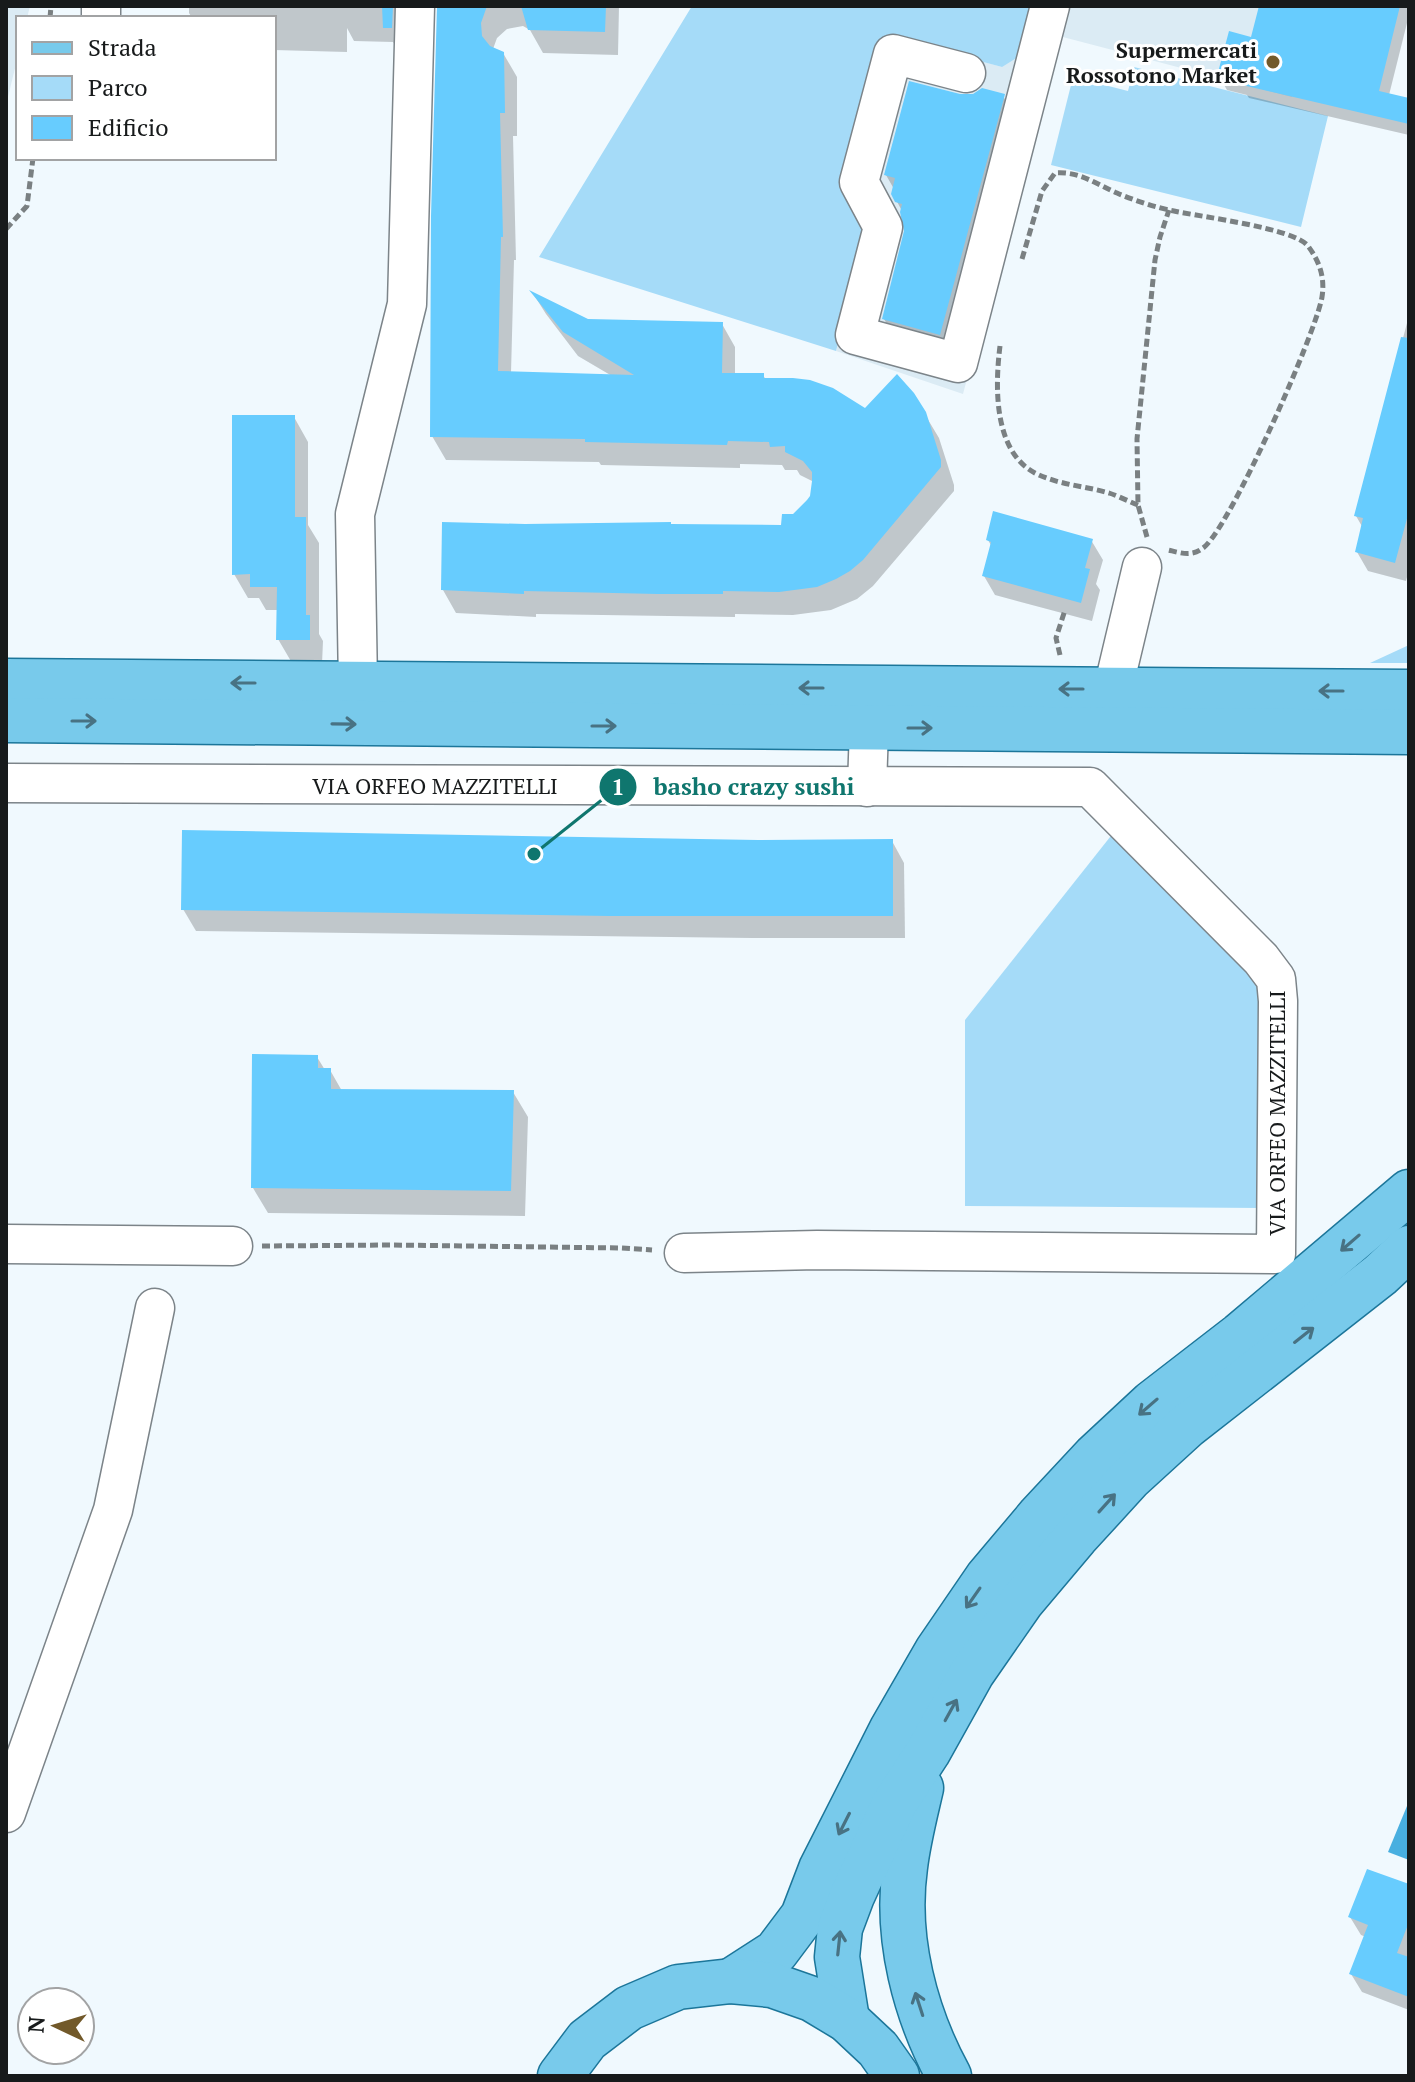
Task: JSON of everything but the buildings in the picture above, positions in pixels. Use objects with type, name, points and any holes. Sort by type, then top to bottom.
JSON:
[{"type":"main road","points":[[6,681],[358,684],[418,704]]},
{"type":"main road","points":[[6,720],[418,704],[494,705],[1113,689],[1409,692]]},
{"type":"main road","points":[[494,705],[869,728],[1409,732]]},
{"type":"main road","points":[[731,1981],[776,1952],[803,1916],[828,1855],[892,1729],[937,1651],[987,1578],[1031,1525],[1095,1456],[1152,1403],[1240,1335],[1409,1192]]},
{"type":"main road","points":[[847,2020],[837,1957],[840,1928],[852,1896],[894,1804],[928,1752],[972,1673],[1022,1601],[1130,1478],[1187,1426],[1380,1275],[1409,1248]]},
{"type":"main road","points":[[928,1752],[904,1869],[903,1937],[917,2005],[949,2076]]},
{"type":"main road","points":[[560,2076],[587,2040],[629,2008],[678,1987],[731,1981],[772,1985],[812,1999],[847,2020],[878,2049],[897,2076]]},
{"type":"street","points":[[358,684],[355,514],[407,304],[415,6]]},
{"type":"street","points":[[966,73],[893,54],[859,182],[883,227],[855,335],[958,363],[1050,6]]},
{"type":"street","points":[[1113,689],[1145,555]]},
{"type":"street","points":[[867,787],[869,728]]},
{"type":"street","name":"VIA ORFEO MAZZITELLI","points":[[6,783],[1090,787],[1261,959],[1276,979],[1276,1254],[833,1250],[684,1253]]},
{"type":"street","points":[[6,1244],[233,1246]]},
{"type":"street","points":[[6,1813],[113,1510],[155,1308]]},
{"type":"path","points":[[6,229],[27,206],[33,160]]},
{"type":"path","points":[[1020,266],[1042,191],[1055,173],[1068,172],[1096,181],[1117,194],[1169,210],[1287,235],[1306,243],[1318,262],[1323,276],[1322,299],[1300,360],[1251,469],[1223,520],[1204,548],[1190,554],[1166,550],[1145,555],[1138,505],[1137,439],[1143,370],[1155,260],[1169,210]]},
{"type":"path","points":[[1002,336],[996,390],[1005,436],[1020,462],[1037,474],[1108,493],[1138,505]]},
{"type":"path","points":[[233,1246],[621,1248],[684,1253]]},
{"type":"shaded area","points":[[6,6],[30,6],[28,16],[16,16],[16,64],[6,105]]},
{"type":"shaded area","points":[[1036,6],[1316,6],[1292,97],[1059,36],[963,394],[836,351],[865,240],[846,184],[886,35],[1002,67]]},
{"type":"shaded area","points":[[1409,1806],[1409,1860],[1388,1852]]},
{"type":"green space","points":[[692,6],[1036,6],[1023,54],[1002,67],[886,36],[846,184],[865,240],[836,351],[539,257]]},
{"type":"green space","points":[[1134,67],[1328,116],[1301,227],[1051,165],[1073,77],[1128,91]]},
{"type":"green space","points":[[1409,645],[1409,663],[1370,663]]},
{"type":"green space","points":[[1114,832],[1261,984],[1261,1208],[965,1206],[965,1020]]},
{"type":"place","name":"Supermercati Rossotono Market","points":[[1273,62]]},
{"type":"place","name":"basho crazy sushi","points":[[534,854]]}]
